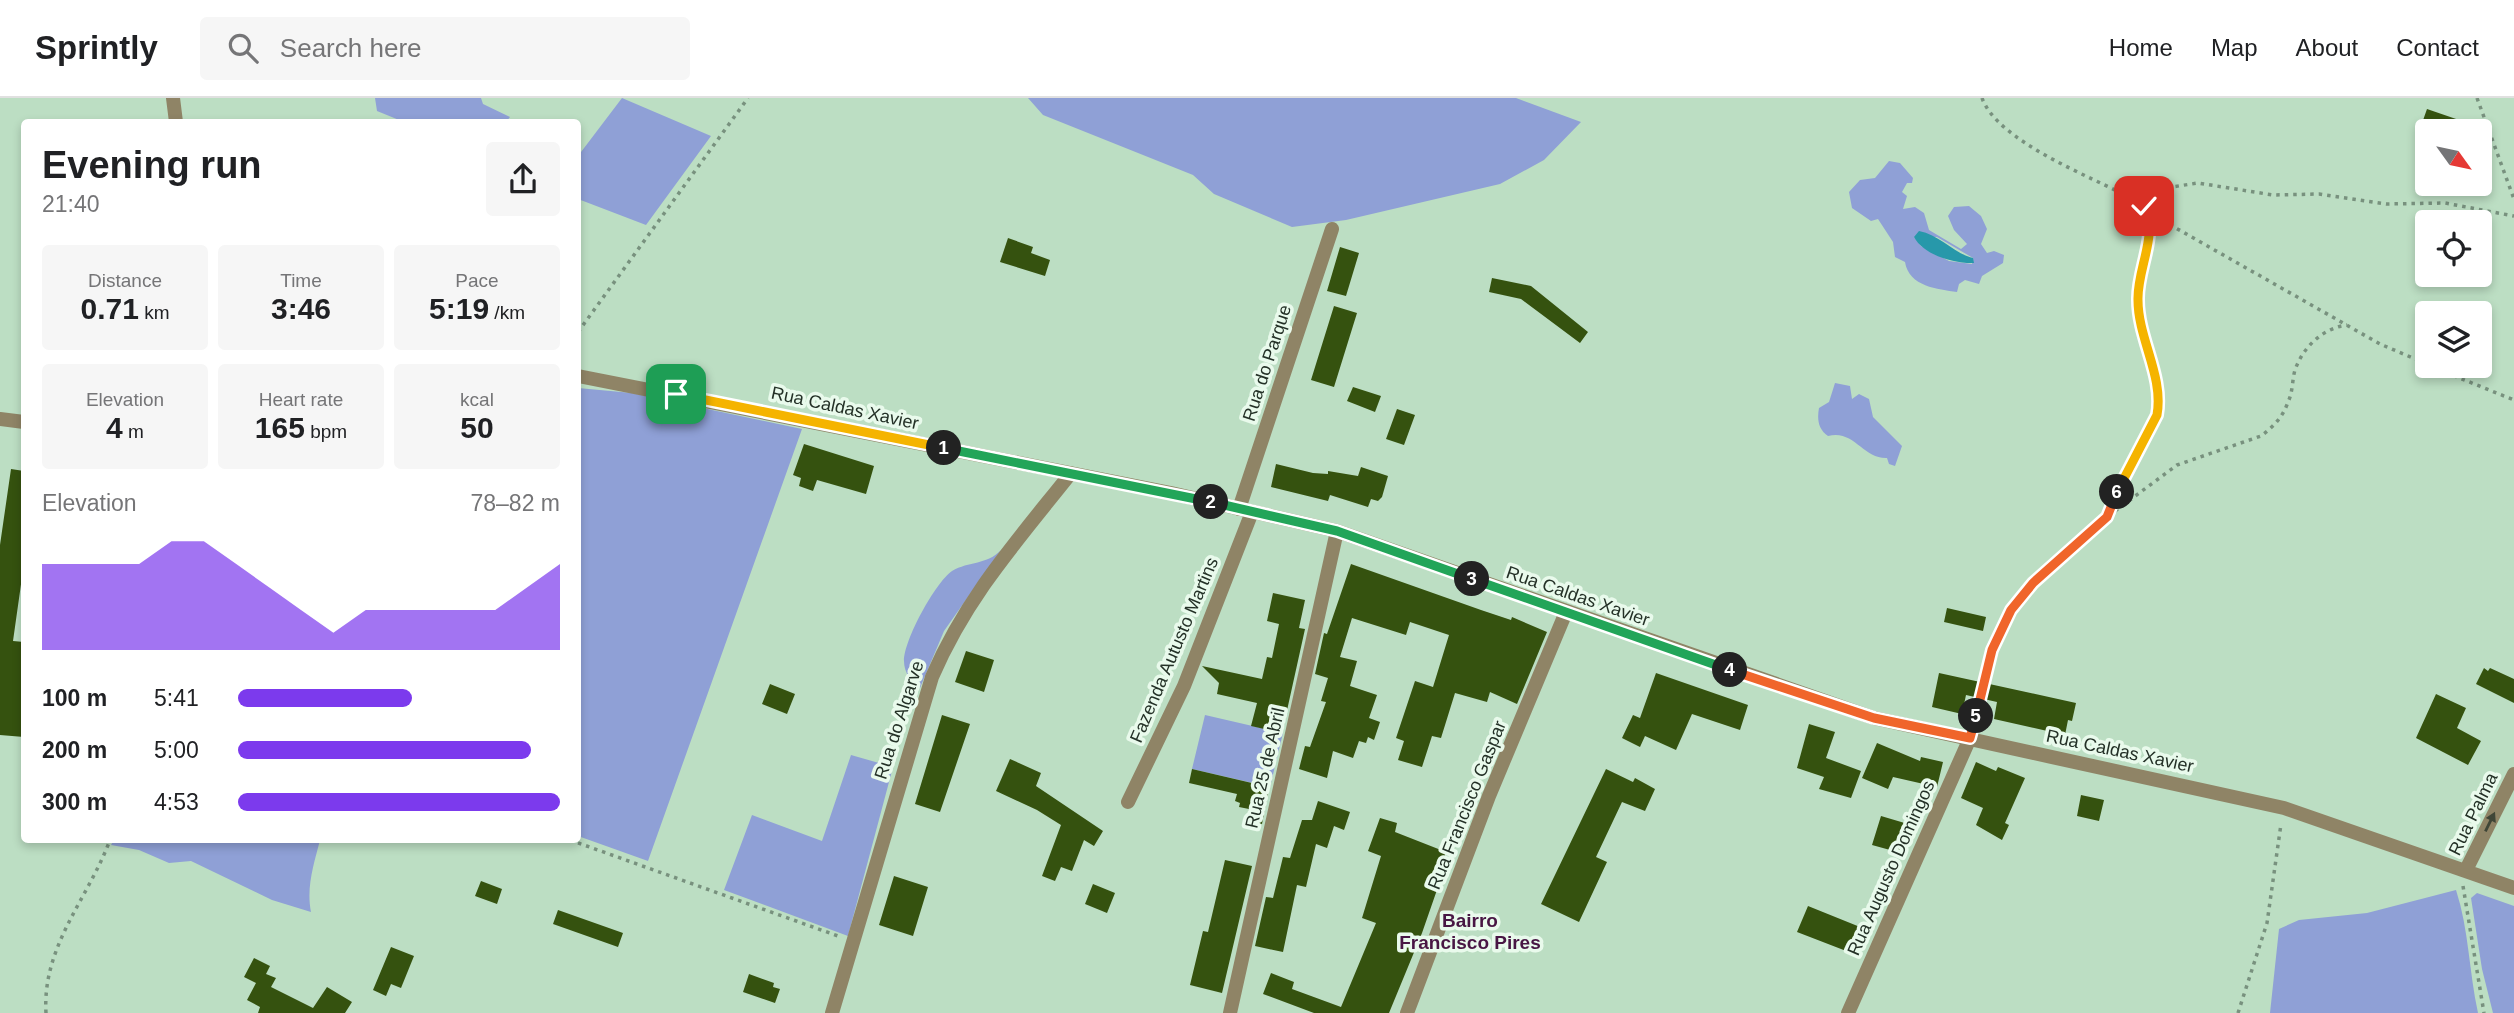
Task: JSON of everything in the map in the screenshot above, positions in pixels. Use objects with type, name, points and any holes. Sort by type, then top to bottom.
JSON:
[{"type":"street","points":[[173,98],[176,119]]},
{"type":"street","name":"Rua do Parque","points":[[1246,510],[1332,229]]},
{"type":"street","name":"Rua Caldas Xavier","points":[[581,377],[1071,473],[1337,531],[1874,718],[2284,808],[2514,888]]},
{"type":"street","points":[[0,419],[21,422]]},
{"type":"street","name":"Rua do Algarve","points":[[832,1013],[932,677],[951,631],[982,585],[1071,473]]},
{"type":"street","name":"Fazenda Autusto Martins","points":[[1128,803],[1184,686],[1246,510]]},
{"type":"street","name":"Rua 25 de Abril","points":[[1230,1013],[1337,531]]},
{"type":"street","name":"Rua Francisco Gaspar","points":[[1407,1013],[1489,796],[1566,612]]},
{"type":"street","name":"Rua Augusto Domingos","points":[[1848,1013],[1970,738]]},
{"type":"street","name":"Rua Palma","points":[[2466,870],[2514,774]]},
{"type":"path","points":[[581,328],[748,98]]},
{"type":"path","points":[[1982,98],[1990,114],[2002,126],[2075,172],[2124,194],[2347,325],[2415,358]]},
{"type":"path","points":[[2477,98],[2514,199]]},
{"type":"path","points":[[2124,194],[2198,184],[2273,195],[2319,194],[2386,204],[2445,203],[2514,216]]},
{"type":"path","points":[[2107,517],[2157,415],[2159,404],[2158,385],[2138,307],[2142,258],[2151,232],[2144,206]]},
{"type":"path","points":[[1970,738],[1992,650],[2003,622],[2033,583],[2107,517],[2177,465],[2261,436],[2269,430],[2288,403],[2295,368],[2305,351],[2325,331],[2347,325]]},
{"type":"path","points":[[2461,378],[2514,400]]},
{"type":"path","points":[[2238,1013],[2267,923],[2284,808]]},
{"type":"path","points":[[46,1013],[45,996],[51,962],[109,843]]},
{"type":"path","points":[[578,843],[853,941]]},
{"type":"path","points":[[2466,870],[2462,889],[2484,1013]]},
{"type":"shaded area","points":[[375,98],[481,98],[483,104],[510,117],[397,119],[377,111]]},
{"type":"shaded area","points":[[622,98],[711,136],[646,225],[581,200],[581,152]]},
{"type":"shaded area","points":[[1028,98],[1516,98],[1581,122],[1544,160],[1500,184],[1346,220],[1292,227],[1214,194],[1193,175],[1043,115]]},
{"type":"shaded area","points":[[1889,161],[1900,163],[1913,178],[1912,183],[1907,183],[1902,192],[1907,196],[1903,209],[1915,207],[1924,213],[1929,230],[1961,249],[1967,244],[1954,230],[1948,216],[1954,207],[1969,206],[1981,216],[1987,229],[1981,244],[1987,253],[1994,251],[2004,255],[2003,263],[1982,276],[1979,284],[1965,280],[1959,284],[1957,292],[1918,282],[1912,277],[1905,262],[1895,257],[1893,242],[1878,219],[1871,221],[1852,208],[1849,192],[1860,180],[1875,178]],"holes":[[[1914,237],[1937,237],[1973,258],[1972,264],[1949,261],[1921,246]]]},
{"type":"shaded area","points":[[1919,231],[1973,258],[1974,263],[1959,262],[1933,254],[1914,237]]},
{"type":"shaded area","points":[[1835,383],[1850,386],[1852,399],[1859,394],[1869,399],[1873,417],[1902,446],[1895,466],[1889,464],[1887,458],[1871,454],[1852,440],[1837,435],[1828,436],[1822,430],[1818,420],[1819,408],[1829,402]]},
{"type":"shaded area","points":[[581,388],[632,393],[802,429],[648,861],[581,837]]},
{"type":"shaded area","points":[[1001,550],[944,631],[920,688],[909,676],[904,661],[909,640],[929,599],[952,571],[984,561]]},
{"type":"shaded area","points":[[1205,715],[1283,733],[1270,787],[1192,769]]},
{"type":"shaded area","points":[[851,755],[893,767],[848,936],[724,890],[752,815],[822,841]]},
{"type":"shaded area","points":[[319,843],[310,885],[311,912],[272,900],[191,861],[169,863],[139,850],[111,845]]},
{"type":"shaded area","points":[[2456,890],[2464,920],[2478,1013],[2270,1013],[2279,929],[2299,920],[2367,913]]},
{"type":"shaded area","points":[[2477,893],[2514,906],[2514,1013],[2493,1013],[2482,969],[2471,898]]},
{"type":"building","points":[[2427,109],[2456,119],[2423,119]]},
{"type":"building","points":[[1008,238],[1033,247],[1031,253],[1050,260],[1045,276],[1000,262]]},
{"type":"building","points":[[1340,247],[1359,253],[1346,296],[1327,291]]},
{"type":"building","points":[[1492,278],[1531,286],[1588,332],[1580,343],[1521,299],[1489,292]]},
{"type":"building","points":[[1334,306],[1357,313],[1334,387],[1311,380]]},
{"type":"building","points":[[1353,387],[1381,396],[1375,412],[1347,401]]},
{"type":"building","points":[[1397,409],[1415,415],[1404,445],[1386,439]]},
{"type":"building","points":[[804,444],[874,466],[866,494],[817,480],[813,491],[799,486],[801,478],[793,475]]},
{"type":"building","points":[[1276,464],[1313,473],[1328,474],[1328,471],[1358,476],[1361,467],[1388,476],[1382,497],[1378,501],[1371,499],[1368,507],[1330,495],[1328,501],[1271,487]]},
{"type":"building","points":[[11,469],[21,471],[21,584],[13,641],[21,642],[21,737],[0,735],[0,545]]},
{"type":"building","points":[[1351,564],[1511,620],[1512,617],[1547,632],[1517,704],[1490,692],[1487,702],[1455,693],[1441,738],[1432,736],[1422,767],[1398,760],[1404,741],[1396,738],[1415,681],[1433,687],[1449,635],[1410,622],[1406,635],[1352,618],[1340,657],[1357,661],[1350,686],[1377,695],[1369,718],[1380,722],[1374,740],[1368,737],[1366,743],[1359,741],[1353,758],[1333,751],[1327,778],[1299,769],[1305,746],[1310,747],[1326,702],[1321,701],[1328,678],[1315,674],[1324,633],[1327,634]]},
{"type":"building","points":[[1273,593],[1305,600],[1299,628],[1305,629],[1282,733],[1251,726],[1257,703],[1217,694],[1219,683],[1202,666],[1262,679],[1267,657],[1272,658],[1279,624],[1267,621]]},
{"type":"building","points":[[1947,608],[1986,617],[1983,631],[1944,622]]},
{"type":"building","points":[[966,651],[994,660],[984,692],[955,682]]},
{"type":"building","points":[[2484,668],[2514,679],[2514,703],[2476,684]]},
{"type":"building","points":[[1656,673],[1748,705],[1740,730],[1692,714],[1676,750],[1645,736],[1640,747],[1622,738],[1633,715],[1640,718]]},
{"type":"building","points":[[1939,673],[2076,703],[2072,721],[2068,720],[2065,735],[1994,719],[1997,702],[1966,695],[1962,714],[1932,707]]},
{"type":"building","points":[[770,684],[795,694],[787,714],[762,704]]},
{"type":"building","points":[[2436,694],[2466,708],[2457,728],[2481,741],[2468,765],[2416,738]]},
{"type":"building","points":[[942,715],[970,724],[940,812],[915,804]]},
{"type":"building","points":[[1809,724],[1835,732],[1826,758],[1861,771],[1851,798],[1819,789],[1824,777],[1797,768]]},
{"type":"building","points":[[1877,743],[1920,761],[1921,757],[1943,762],[1937,787],[1893,777],[1888,789],[1862,778]]},
{"type":"building","points":[[1010,759],[1041,773],[1036,786],[1103,831],[1094,846],[1084,840],[1072,871],[1061,867],[1055,881],[1042,876],[1061,825],[1037,810],[996,791]]},
{"type":"building","points":[[1976,762],[1996,771],[1998,767],[2025,778],[2005,823],[2009,825],[2002,840],[1976,825],[1983,808],[1961,798]]},
{"type":"building","points":[[1192,769],[1269,787],[1262,824],[1247,821],[1249,809],[1239,807],[1240,803],[1235,801],[1237,794],[1189,783]]},
{"type":"building","points":[[1606,769],[1633,782],[1635,778],[1655,789],[1645,811],[1622,802],[1596,857],[1607,862],[1579,922],[1541,904]]},
{"type":"building","points":[[2081,795],[2104,800],[2099,821],[2077,816]]},
{"type":"building","points":[[1318,801],[1350,812],[1344,830],[1334,826],[1327,848],[1316,844],[1306,887],[1297,885],[1283,952],[1255,946],[1266,897],[1273,898],[1283,857],[1290,858],[1302,820],[1312,820]]},
{"type":"building","points":[[1881,816],[1908,824],[1901,853],[1872,845]]},
{"type":"building","points":[[1380,818],[1397,823],[1395,832],[1446,852],[1442,863],[1446,864],[1422,933],[1389,1013],[1314,1013],[1263,994],[1271,973],[1294,982],[1292,989],[1341,1007],[1376,923],[1362,918],[1381,856],[1368,851]]},
{"type":"building","points":[[1225,860],[1252,866],[1222,993],[1190,985],[1203,931],[1208,932]]},
{"type":"building","points":[[894,876],[928,887],[913,936],[879,925]]},
{"type":"building","points":[[481,881],[502,889],[497,904],[475,896]]},
{"type":"building","points":[[1093,884],[1115,893],[1107,913],[1085,904]]},
{"type":"building","points":[[1808,906],[1865,929],[1854,954],[1797,932]]},
{"type":"building","points":[[558,910],[623,933],[618,947],[553,924]]},
{"type":"building","points":[[391,947],[414,956],[401,988],[391,984],[386,996],[373,990]]},
{"type":"building","points":[[254,958],[270,966],[266,974],[276,978],[271,987],[313,1008],[327,987],[352,1002],[345,1013],[258,1013],[260,1007],[247,1000],[256,983],[244,977]]},
{"type":"building","points":[[749,974],[774,983],[773,987],[780,989],[775,1003],[743,992]]},
{"type":"district","name":"Bairro Francisco Pires","points":[[1470,931]]},
{"type":"route","points":[[676,394],[1171,493],[1337,531],[1793,692],[1874,718],[1970,738],[1992,650],[2003,622],[2033,583],[2107,517],[2157,415],[2160,394],[2138,307],[2137,289],[2142,258],[2151,232],[2149,215],[2144,206]]}]
